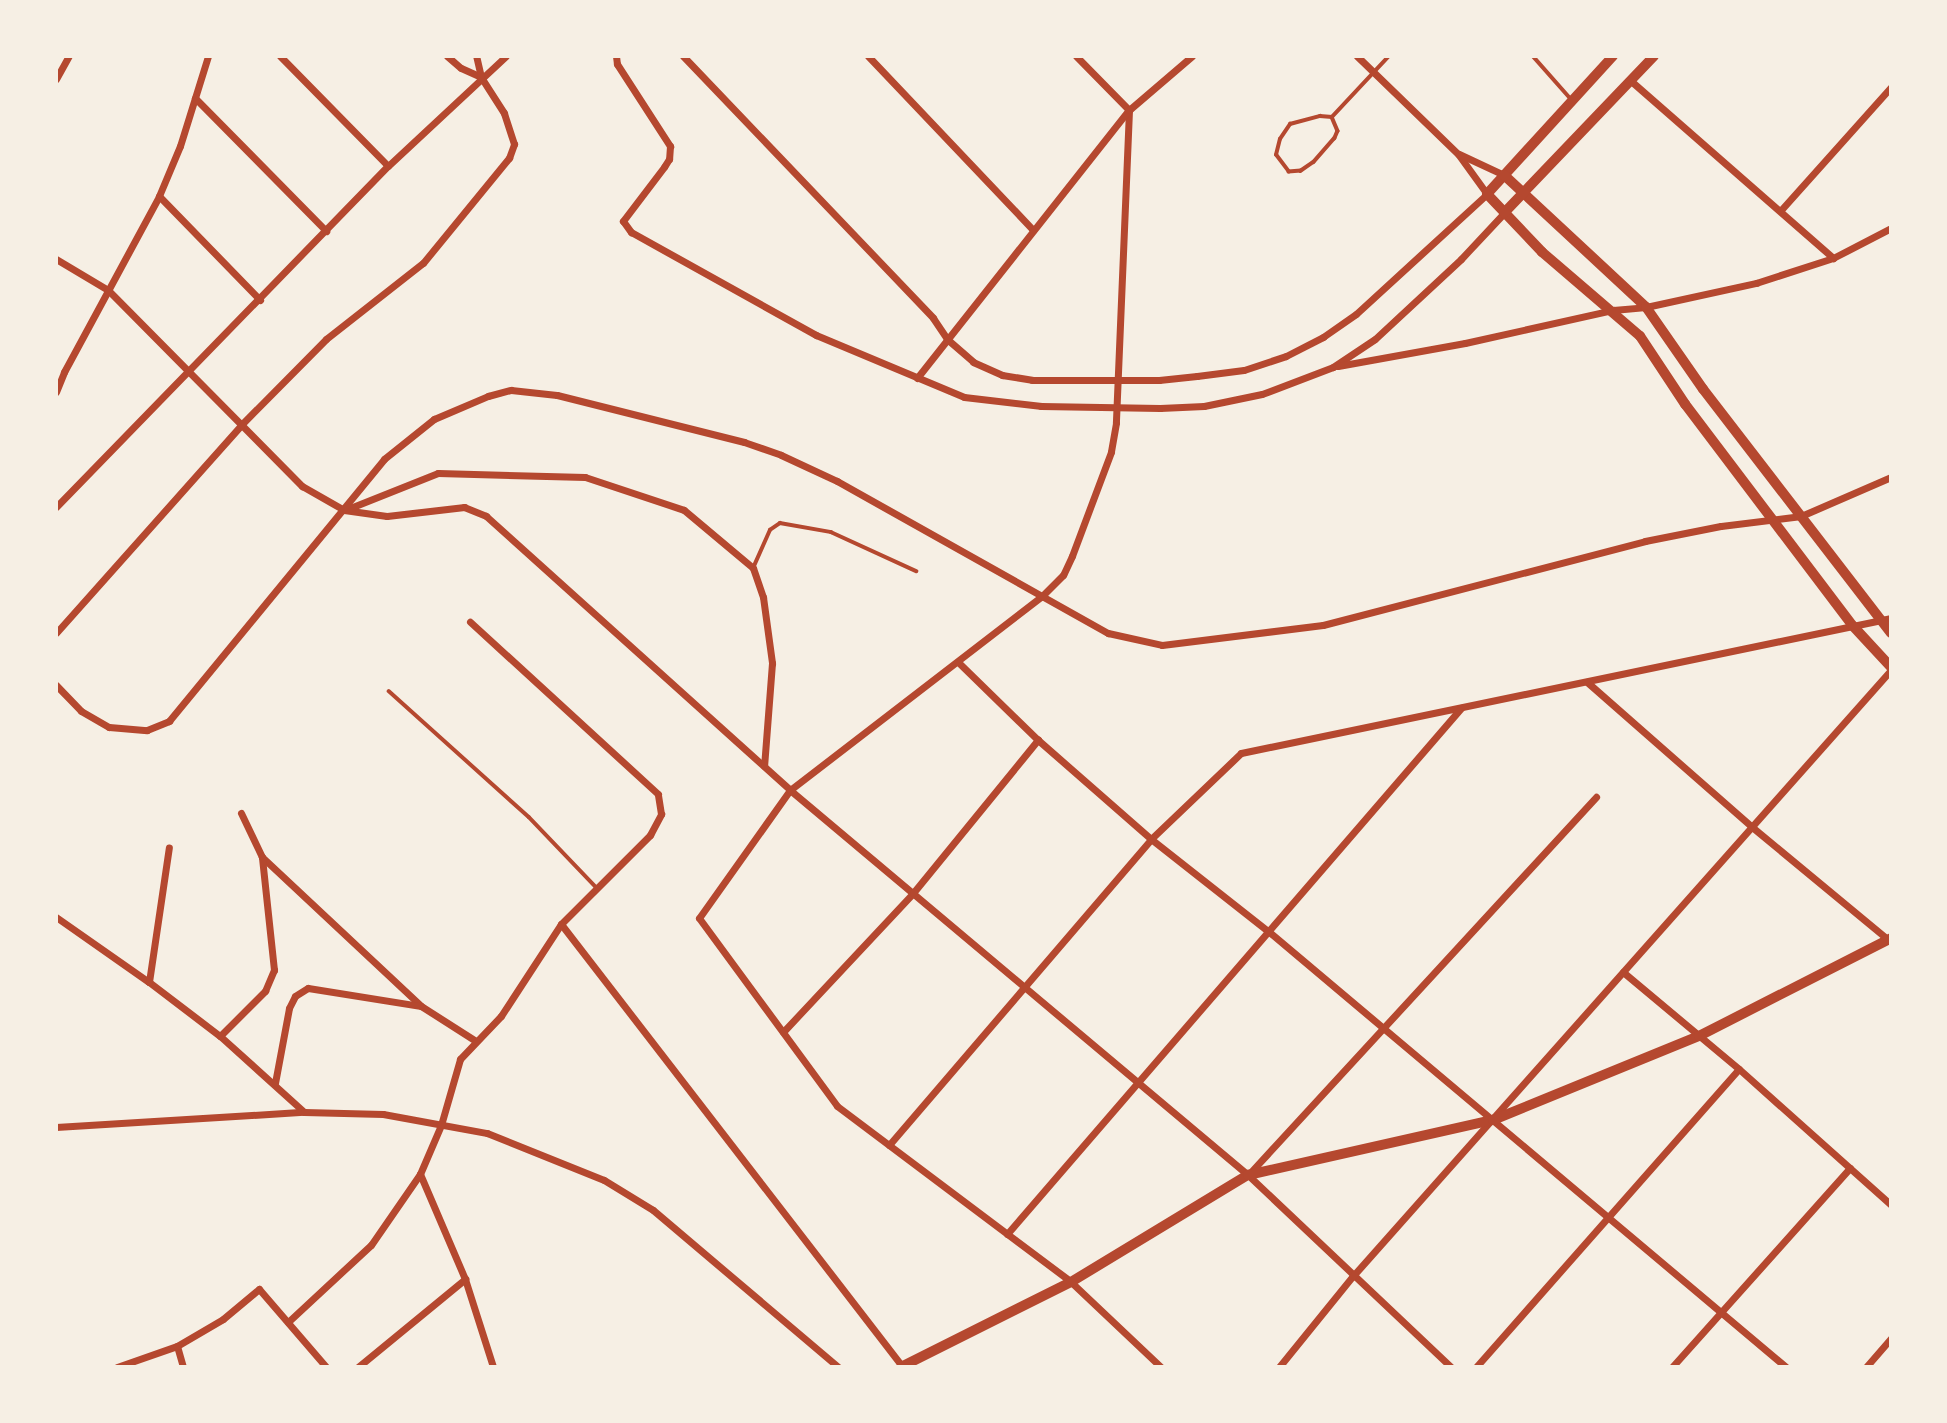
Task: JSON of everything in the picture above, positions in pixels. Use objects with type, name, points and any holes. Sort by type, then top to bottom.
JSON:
[{"type":"main road","points":[[1612,56],[1486,194],[1542,252],[1640,336],[1685,404],[1853,626],[1891,669]]},
{"type":"main road","points":[[1504,213],[1654,56]]},
{"type":"main road","points":[[1504,176],[1646,307],[1703,388],[1801,516],[1886,620],[1891,633]]},
{"type":"street","points":[[56,79],[69,56]]},
{"type":"street","points":[[56,392],[64,372],[159,196],[180,146],[208,56]]},
{"type":"street","points":[[280,56],[388,166]]},
{"type":"street","points":[[447,56],[461,68],[481,77]]},
{"type":"street","points":[[56,633],[241,425],[326,339],[423,263],[509,158],[514,144],[504,113],[481,77],[475,56]]},
{"type":"street","points":[[56,507],[388,166],[506,56]]},
{"type":"street","points":[[615,56],[617,64],[670,146],[669,159],[664,167],[623,221],[631,232],[816,335],[964,397],[1041,406],[1204,406],[1262,394],[1333,367],[1465,343],[1612,310],[1646,307],[1756,283],[1833,258],[1891,228]]},
{"type":"street","points":[[683,56],[933,317],[947,339],[974,362],[1002,375],[1032,380],[1159,380],[1244,370],[1286,356],[1323,337],[1356,314],[1486,194],[1458,154],[1357,56]]},
{"type":"street","points":[[868,56],[1033,230]]},
{"type":"street","points":[[1076,56],[1129,110],[1120,378],[1111,452],[1087,520],[1063,575],[1042,596],[959,663],[790,790],[699,918],[837,1106],[1071,1282],[1161,1367]]},
{"type":"street","points":[[918,378],[1129,110],[1192,56]]},
{"type":"street","points":[[1632,81],[1833,258]]},
{"type":"street","points":[[1781,210],[1891,87]]},
{"type":"street","points":[[195,98],[326,230]]},
{"type":"street","points":[[1458,154],[1504,176]]},
{"type":"street","points":[[159,196],[260,300]]},
{"type":"street","points":[[1333,367],[1375,339],[1414,305],[1504,213]]},
{"type":"street","points":[[56,259],[108,290],[302,486],[344,510],[387,516],[464,507],[486,516],[790,790],[1248,1175],[1352,1277],[1451,1367]]},
{"type":"street","points":[[56,685],[81,710],[109,727],[131,731],[158,728],[181,710],[384,459],[434,419],[488,396],[526,390],[744,442],[781,455],[837,481],[1108,633],[1162,645],[1322,625],[1645,541],[1721,526],[1801,516],[1891,477]]},
{"type":"street","points":[[344,510],[438,473],[585,477],[684,510],[753,568],[764,597],[772,663],[764,766]]},
{"type":"street","points":[[889,1145],[1151,839],[1241,753],[1886,620]]},
{"type":"street","points":[[288,1322],[371,1245],[420,1174],[440,1125],[460,1059],[501,1016],[561,923],[598,890],[650,835],[661,814],[658,794],[470,622]]},
{"type":"street","points":[[959,663],[1038,740],[1151,839],[1268,931],[1786,1367]]},
{"type":"street","points":[[1279,1367],[1352,1277],[1891,669]]},
{"type":"street","points":[[1248,1175],[1493,1120],[1699,1036],[1890,940],[1752,827],[1587,682]]},
{"type":"street","points":[[1007,1234],[1462,708]]},
{"type":"street","points":[[783,1032],[913,893],[1038,740]]},
{"type":"street","points":[[561,923],[902,1366],[1071,1282],[1248,1175],[1597,797]]},
{"type":"street","points":[[220,1036],[265,991],[274,970],[262,856],[241,813]]},
{"type":"street","points":[[149,982],[169,847]]},
{"type":"street","points":[[262,856],[421,1006],[476,1041]]},
{"type":"street","points":[[56,917],[220,1036],[304,1112]]},
{"type":"street","points":[[1623,972],[1739,1069],[1891,1205]]},
{"type":"street","points":[[275,1083],[289,1008],[295,996],[308,988],[421,1006]]},
{"type":"street","points":[[1476,1367],[1739,1069]]},
{"type":"street","points":[[56,1127],[304,1112],[383,1114],[487,1133],[545,1154],[604,1180],[643,1204],[838,1367]]},
{"type":"street","points":[[1672,1367],[1850,1168]]},
{"type":"street","points":[[420,1174],[465,1279],[493,1367]]},
{"type":"street","points":[[358,1367],[465,1279]]},
{"type":"street","points":[[117,1367],[177,1346],[223,1319],[259,1289],[326,1367]]},
{"type":"street","points":[[1866,1367],[1891,1338]]},
{"type":"street","points":[[177,1346],[183,1367]]},
{"type":"lane","points":[[1332,117],[1338,131],[1335,138],[1314,162],[1301,171],[1289,172],[1276,155],[1286,129],[1306,117],[1332,117],[1389,56]]},
{"type":"lane","points":[[1533,56],[1573,100]]},
{"type":"lane","points":[[753,568],[770,530],[780,523],[831,532],[916,570]]},
{"type":"lane","points":[[389,691],[529,817],[598,890]]}]
